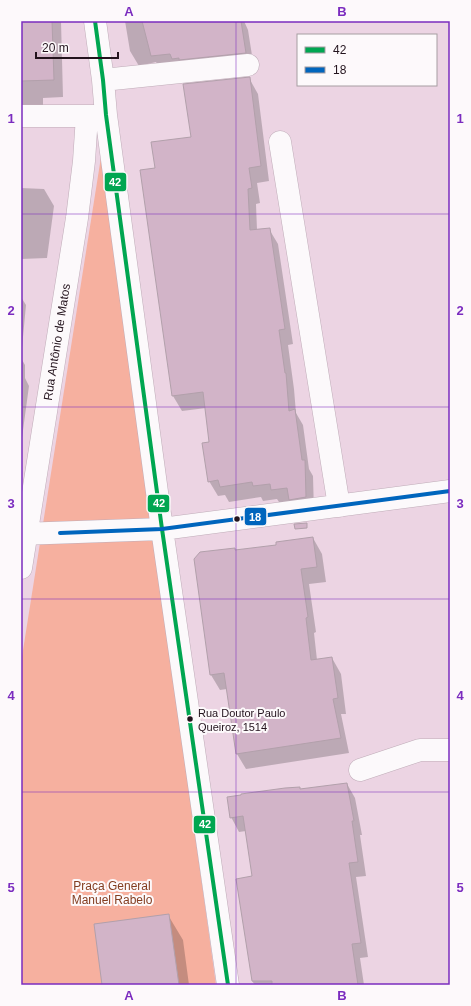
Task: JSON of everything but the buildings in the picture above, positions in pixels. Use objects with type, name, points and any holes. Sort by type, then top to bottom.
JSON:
[{"type":"street","points":[[95,21],[103,80],[97,116],[162,529],[228,985]]},
{"type":"street","points":[[103,80],[248,65]]},
{"type":"street","points":[[21,116],[97,116]]},
{"type":"street","name":"Rua Antônio de Matos","points":[[21,568],[23,534],[77,218],[84,161],[97,116]]},
{"type":"street","points":[[280,142],[339,506]]},
{"type":"street","points":[[23,534],[162,529],[450,491]]},
{"type":"street","points":[[360,770],[420,750],[450,750]]},
{"type":"green space","name":"Praça General Manuel Rabelo","points":[[101,157],[216,985],[21,985],[21,663]]},
{"type":"transit line","name":"42","points":[[95,21],[106,115],[162,529],[228,985]]},
{"type":"transit line","name":"18","points":[[60,533],[162,529],[450,491]]},
{"type":"place","name":"Rua Doutor Paulo Queiroz, 1514","points":[[190,719]]}]
